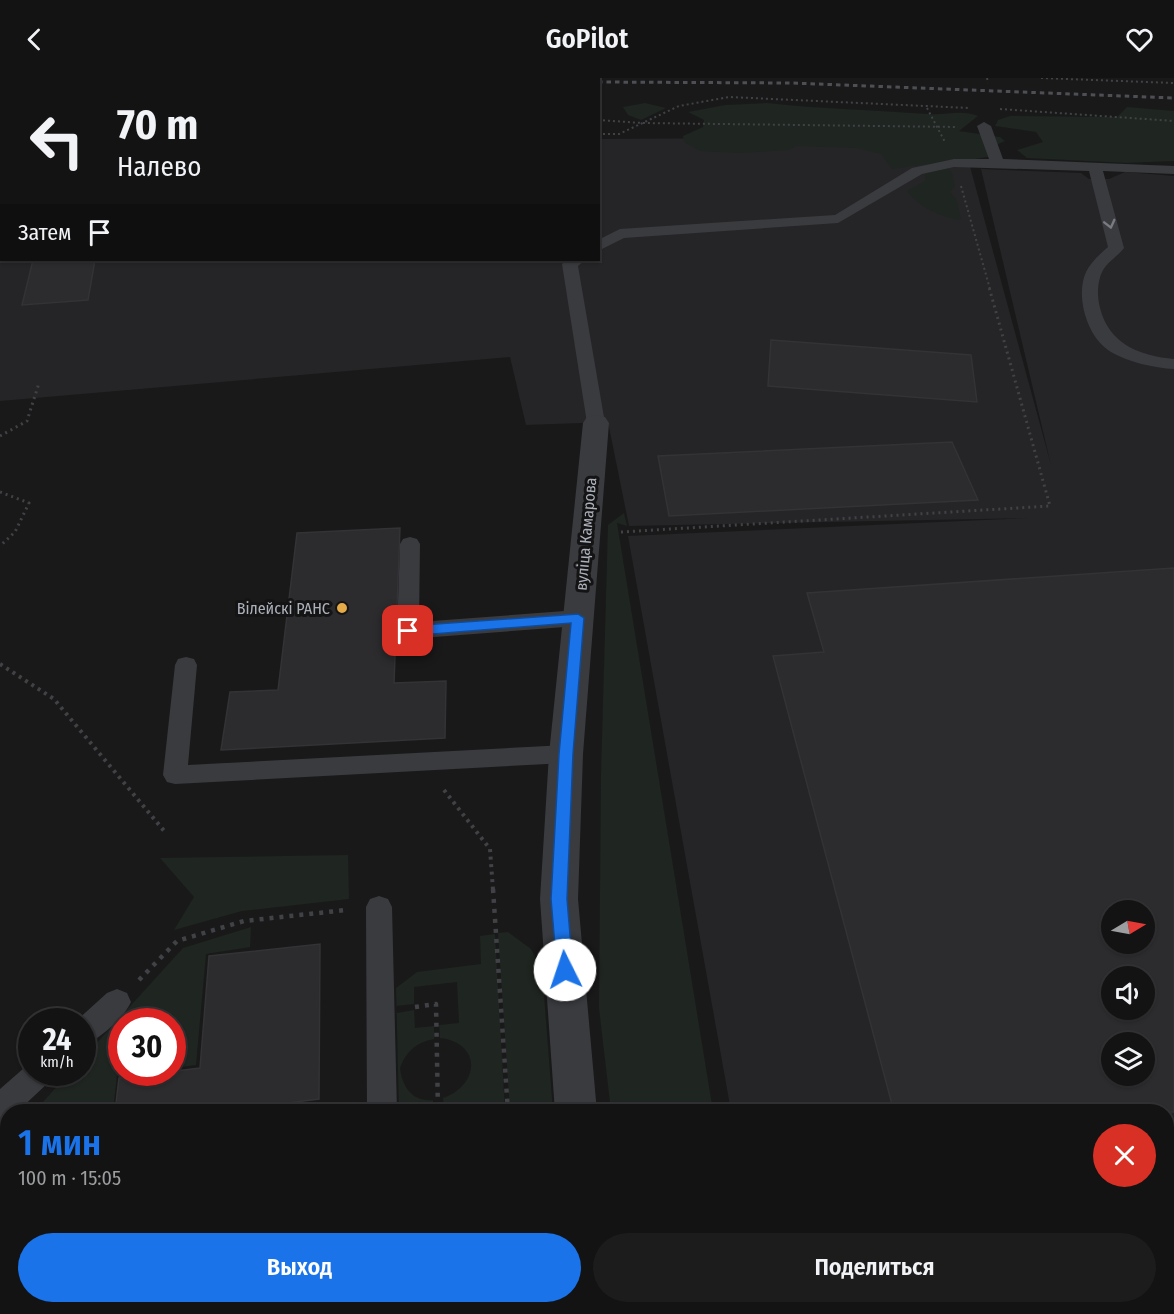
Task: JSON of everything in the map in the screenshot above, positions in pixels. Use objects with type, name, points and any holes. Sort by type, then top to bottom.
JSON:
[{"type":"street","name":"вуліца Камарова","points":[[575,1104],[559,899],[566,754],[596,423]]},
{"type":"lane","points":[[984,126],[998,163]]},
{"type":"lane","points":[[600,246],[620,234],[838,219],[917,171],[954,163],[1174,170]]},
{"type":"lane","points":[[1095,168],[1116,248],[1094,271],[1088,296],[1097,321],[1113,347],[1162,364],[1174,364]]},
{"type":"lane","points":[[575,261],[570,264],[596,423]]},
{"type":"lane","points":[[410,544],[408,631],[578,618]]},
{"type":"lane","points":[[186,665],[175,775],[566,754]]},
{"type":"lane","points":[[379,907],[382,1104]]},
{"type":"lane","points":[[96,1021],[117,1002]]},
{"type":"lane","points":[[4,1104],[24,1086]]},
{"type":"path","points":[[987,78],[988,83]]},
{"type":"path","points":[[1041,78],[1174,83]]},
{"type":"path","points":[[600,134],[619,134],[679,106],[729,98],[927,108],[988,108],[1174,121]]},
{"type":"path","points":[[622,530],[1050,506],[954,163],[939,128],[927,108]]},
{"type":"path","points":[[600,120],[642,123],[939,128],[984,126],[988,108]]},
{"type":"path","points":[[0,436],[27,421],[39,383]]},
{"type":"path","points":[[0,492],[29,503],[15,532],[0,546]]},
{"type":"path","points":[[0,664],[54,699],[165,832]]},
{"type":"path","points":[[421,762],[490,849],[507,1104]]},
{"type":"path","points":[[117,1002],[177,941],[244,921],[379,907]]},
{"type":"path","points":[[379,1012],[436,1004],[438,1104]]},
{"type":"shaded area","points":[[645,103],[666,108],[641,120],[628,115],[623,107]]},
{"type":"shaded area","points":[[767,103],[934,114],[972,114],[978,116],[959,131],[1000,137],[1005,141],[992,147],[993,156],[946,164],[955,186],[950,192],[957,200],[961,220],[931,210],[907,191],[925,181],[926,164],[892,169],[881,154],[856,148],[797,146],[788,150],[741,153],[700,151],[684,142],[683,136],[703,127],[704,120],[688,112],[725,105]]},
{"type":"shaded area","points":[[1127,107],[1174,111],[1174,161],[1127,163],[1027,158],[1017,150],[1043,142],[1036,132],[995,126],[998,120],[1010,116],[1117,117]]},
{"type":"shaded area","points":[[962,137],[1051,465],[981,169],[1081,173],[1089,179],[1109,179],[1125,172],[1174,176],[1174,1104],[730,1104],[628,536],[1029,518],[629,526],[608,422],[526,425],[510,357],[0,401],[0,261],[600,261],[600,139]]},
{"type":"shaded area","points":[[624,513],[627,526],[617,523],[712,1104],[610,1104],[599,1008],[601,775],[608,525]]},
{"type":"shaded area","points":[[348,855],[349,899],[242,911],[174,930],[194,897],[160,858]]},
{"type":"shaded area","points":[[251,927],[250,947],[206,954],[196,1065],[186,1066],[186,1008],[128,1008],[183,948]]},
{"type":"shaded area","points":[[508,932],[531,949],[542,969],[552,1104],[510,1104],[498,933]]},
{"type":"shaded area","points":[[495,934],[505,1104],[443,1104],[443,1098],[464,1084],[471,1065],[469,1056],[463,1048],[454,1041],[440,1038],[439,1025],[459,1023],[457,982],[414,987],[414,1004],[396,1006],[396,988],[417,972],[481,964],[480,936]]},
{"type":"shaded area","points":[[414,1010],[415,1028],[434,1026],[434,1039],[422,1042],[413,1048],[405,1057],[400,1068],[409,1092],[419,1098],[433,1100],[433,1104],[399,1104],[397,1013]]},
{"type":"shaded area","points":[[108,1030],[108,1086],[116,1086],[114,1104],[41,1104],[57,1086],[96,1086],[96,1044]]},
{"type":"building","points":[[33,261],[95,261],[88,300],[22,305]]},
{"type":"building","points":[[771,340],[971,355],[977,402],[768,386]]},
{"type":"building","points":[[952,442],[978,500],[669,516],[658,456]]},
{"type":"building","points":[[400,528],[394,683],[446,681],[445,738],[221,750],[230,692],[278,690],[297,533]]},
{"type":"building","points":[[1174,568],[1174,1104],[892,1104],[773,656],[824,652],[807,593]]},
{"type":"building","points":[[320,944],[319,1099],[280,1104],[116,1104],[118,1086],[186,1086],[186,1070],[200,1068],[209,956]]},
{"type":"railway","points":[[600,82],[791,83],[1174,98]]},
{"type":"place","name":"Вілейскі РАНС","points":[[342,608]]},
{"type":"route","points":[[408,631],[578,618],[566,754],[559,899],[565,970]]}]
